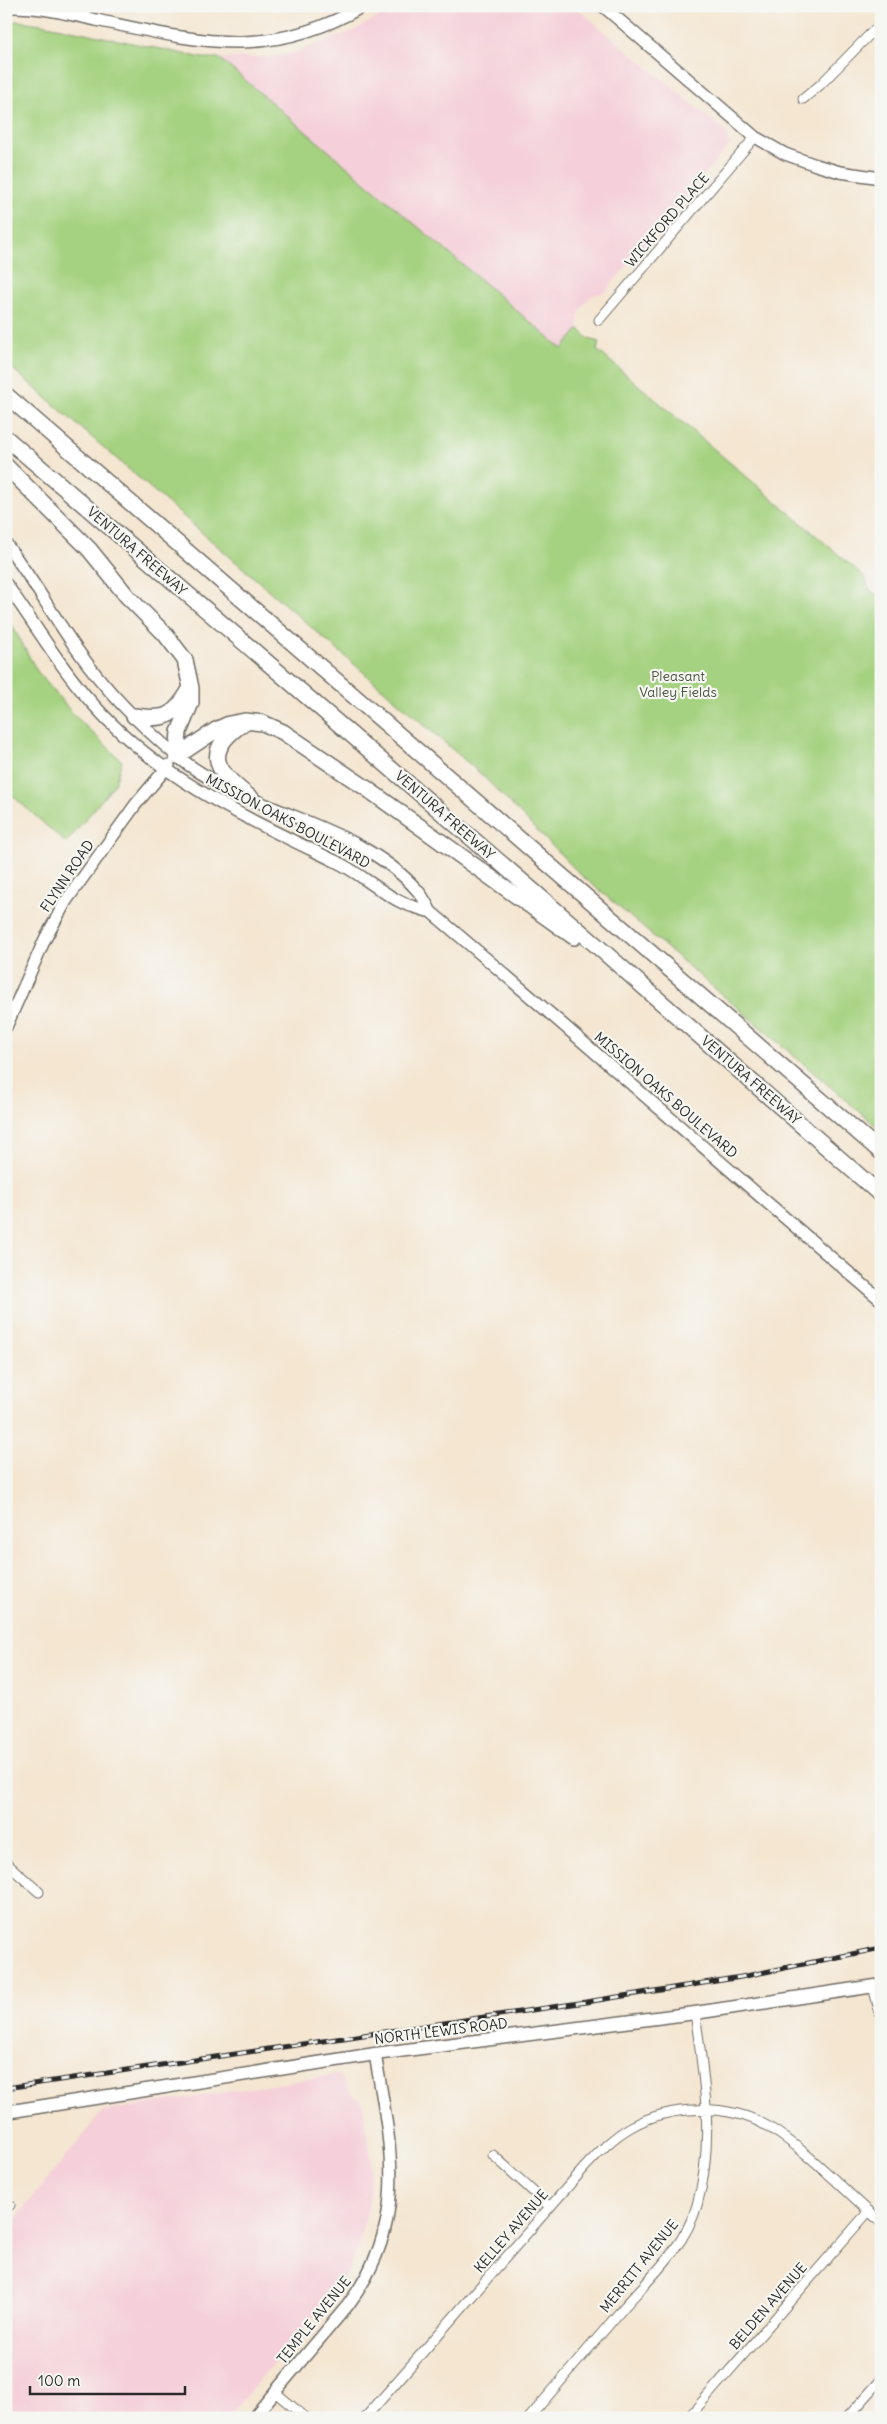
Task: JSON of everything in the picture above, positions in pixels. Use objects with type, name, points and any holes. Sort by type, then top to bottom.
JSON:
[{"type":"highway","points":[[6,395],[880,1151]]},
{"type":"highway","name":"VENTURA FREEWAY","points":[[6,438],[641,984],[881,1195]]},
{"type":"highway","points":[[6,466],[89,550],[127,596],[165,634],[185,660],[192,688],[191,704],[179,732],[177,756]]},
{"type":"highway","points":[[134,716],[154,718],[171,714],[179,708],[192,688]]},
{"type":"highway","points":[[246,721],[230,732],[216,756],[222,774],[252,799]]},
{"type":"highway","points":[[177,756],[216,730],[229,724],[246,721],[263,723],[283,732],[641,984]]},
{"type":"main road","points":[[6,7],[39,8],[171,35],[236,44],[258,43],[306,33],[325,26],[363,6]]},
{"type":"main road","points":[[603,6],[755,137],[785,154],[816,165],[840,172],[881,178]]},
{"type":"main road","name":"MISSION OAKS BOULEVARD","points":[[6,544],[79,653],[134,716],[177,756],[205,775],[252,799],[331,832],[381,859],[417,890],[432,912],[643,1093],[775,1211],[881,1300]]},
{"type":"main road","name":"MISSION OAKS BOULEVARD","points":[[6,584],[48,648],[93,704],[113,725],[165,769],[222,806],[342,864],[402,902],[432,912]]},
{"type":"main road","name":"FLYNN ROAD","points":[[6,1028],[44,939],[66,901],[86,872],[177,756]]},
{"type":"main road","name":"NORTH LEWIS ROAD","points":[[6,2112],[375,2054],[695,2013],[877,1985]]},
{"type":"main road","name":"TEMPLE AVENUE","points":[[252,2418],[355,2296],[376,2259],[389,2212],[392,2176],[375,2054]]},
{"type":"street","points":[[803,99],[820,85],[881,23]]},
{"type":"street","name":"WICKFORD PLACE","points":[[599,320],[755,137]]},
{"type":"street","points":[[6,1863],[39,1892]]},
{"type":"street","points":[[877,1985],[881,2018]]},
{"type":"street","name":"MERRITT AVENUE","points":[[529,2418],[685,2234],[697,2207],[703,2184],[706,2110],[695,2013]]},
{"type":"street","name":"KELLEY AVENUE","points":[[365,2418],[600,2151],[630,2127],[663,2114],[706,2110],[729,2112],[746,2116],[767,2126],[796,2148],[881,2222]]},
{"type":"street","points":[[493,2156],[550,2207]]},
{"type":"street","name":"BELDEN AVENUE","points":[[688,2418],[869,2212]]},
{"type":"street","points":[[847,2418],[881,2380]]},
{"type":"street","points":[[275,2392],[306,2418]]},
{"type":"shaded area","points":[[398,6],[550,6],[554,9],[557,6],[574,6],[726,132],[729,145],[605,292],[590,297],[581,309],[578,319],[579,329],[562,349],[219,58],[268,57],[293,53],[353,31]]},
{"type":"shaded area","points":[[336,2075],[341,2077],[351,2094],[362,2101],[371,2158],[369,2203],[360,2239],[349,2270],[336,2291],[227,2418],[6,2418],[6,2230],[103,2111]]},
{"type":"green space","name":"Pleasant Valley Fields","points":[[18,21],[42,24],[203,58],[219,58],[562,349],[579,329],[589,339],[599,342],[597,350],[865,577],[869,589],[881,598],[880,1129],[580,874],[482,775],[6,363],[6,22]]},
{"type":"green space","points":[[6,622],[12,625],[37,671],[74,715],[122,761],[114,785],[66,843],[6,790]]},
{"type":"railway","points":[[6,2088],[586,2002],[741,1977],[881,1948]]}]
